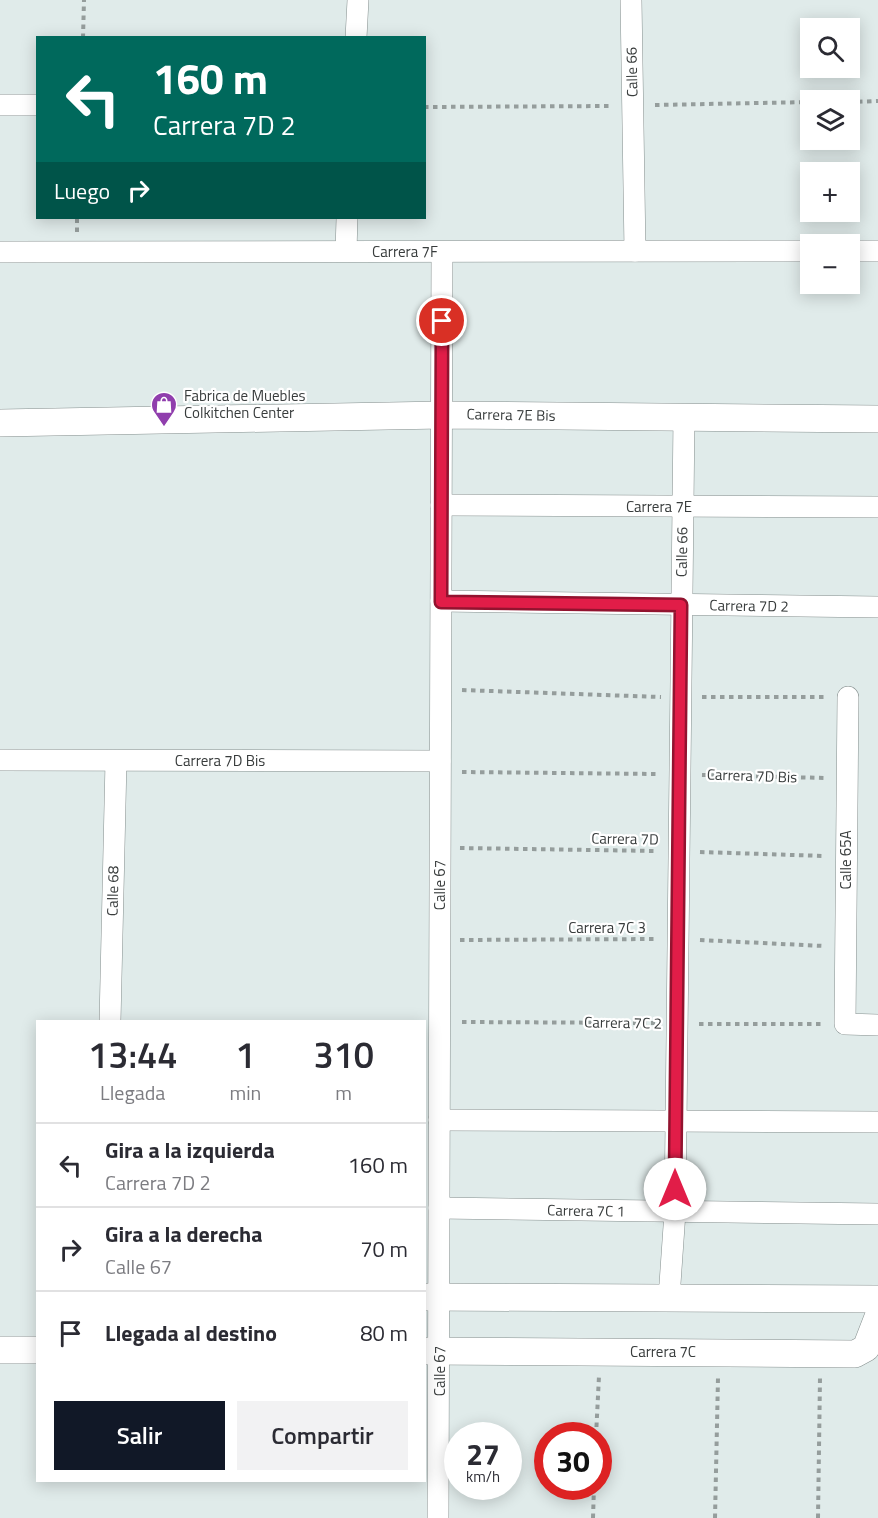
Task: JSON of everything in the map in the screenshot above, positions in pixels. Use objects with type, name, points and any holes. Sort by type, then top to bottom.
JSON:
[{"type":"street","points":[[356,36],[358,0]]},
{"type":"street","name":"Calle 66","points":[[631,0],[635,251]]},
{"type":"street","points":[[0,105],[36,105]]},
{"type":"street","points":[[346,252],[347,219]]},
{"type":"street","name":"Carrera 7F","points":[[0,252],[800,251]]},
{"type":"street","points":[[860,251],[878,251]]},
{"type":"street","name":"Calle 67","points":[[438,1518],[431,1297],[439,1208],[442,252]]},
{"type":"street","name":"Carrera 7E Bis","points":[[0,423],[442,415],[878,419]]},
{"type":"street","name":"Calle 66","points":[[669,1298],[675,1212],[674,1121],[684,417]]},
{"type":"street","name":"Carrera 7E","points":[[441,505],[878,507]]},
{"type":"street","name":"Carrera 7D 2","points":[[441,602],[878,608]]},
{"type":"street","name":"Calle 65A","points":[[845,1024],[848,697]]},
{"type":"street","name":"Carrera 7D Bis","points":[[0,760],[440,766]]},
{"type":"street","name":"Calle 68","points":[[110,1020],[116,761]]},
{"type":"street","points":[[845,1024],[878,1024]]},
{"type":"street","points":[[439,1120],[878,1122]]},
{"type":"street","name":"Carrera 7C 1","points":[[439,1208],[878,1214]]},
{"type":"street","points":[[431,1297],[878,1299]]},
{"type":"street","name":"Carrera 7C","points":[[432,1351],[855,1354],[866,1348],[878,1317]]},
{"type":"street","points":[[0,1350],[36,1350]]},
{"type":"path","points":[[83,36],[84,0]]},
{"type":"path","points":[[860,102],[878,101]]},
{"type":"path","name":"Carrera 7D Bis","points":[[440,766],[847,779]]},
{"type":"path","name":"Carrera 7D","points":[[440,847],[846,856]]},
{"type":"path","name":"Carrera 7C 3","points":[[439,940],[678,939],[846,946]]},
{"type":"path","name":"Carrera 7C 2","points":[[439,1021],[845,1024]]},
{"type":"path","points":[[597,1422],[600,1351]]},
{"type":"path","points":[[715,1518],[718,1352]]},
{"type":"path","points":[[818,1518],[820,1353]]},
{"type":"path","points":[[593,1518],[594,1500]]},
{"type":"place","name":"Fabrica de Muebles Colkitchen Center","points":[[164,428]]},
{"type":"route","points":[[442,321],[441,602],[681,605],[675,1189]]}]
